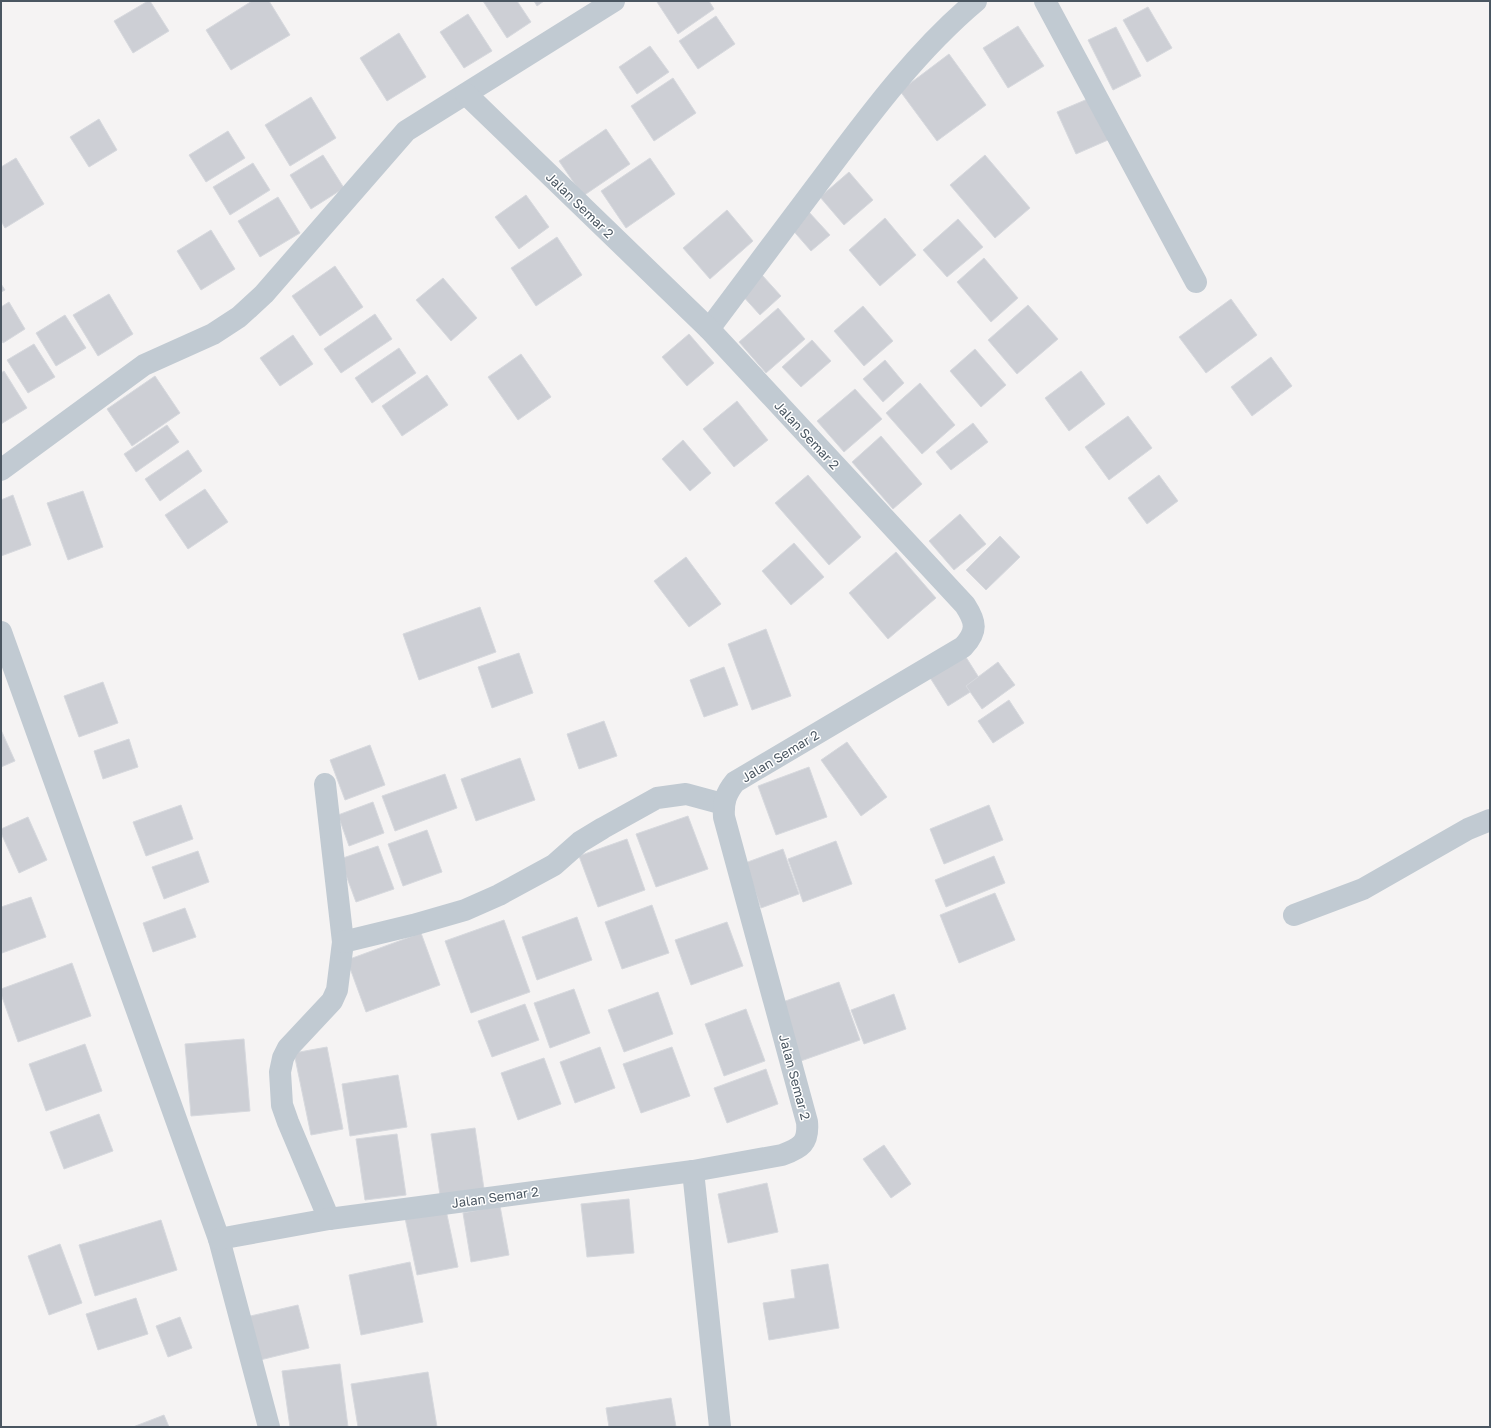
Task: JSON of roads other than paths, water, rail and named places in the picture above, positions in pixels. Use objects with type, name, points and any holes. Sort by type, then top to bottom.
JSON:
[{"type":"street","points":[[1,470],[144,365],[213,334],[239,317],[264,294],[406,131],[614,1]]},
{"type":"street","points":[[709,329],[872,111],[924,51],[976,1]]},
{"type":"street","points":[[1045,1],[1196,282]]},
{"type":"street","name":"Jalan Semar 2","points":[[219,1239],[329,1219],[693,1171],[782,1155],[795,1150],[804,1143],[808,1133],[807,1122],[724,817],[723,804],[728,791],[735,782],[963,647],[970,639],[974,628],[972,616],[965,605],[709,329],[466,94]]},
{"type":"street","points":[[1,632],[219,1239],[269,1427]]},
{"type":"street","points":[[325,784],[343,942],[337,990],[332,1001],[288,1048],[283,1058],[280,1072],[280,1089],[284,1110],[329,1219]]},
{"type":"street","points":[[343,942],[413,925],[464,910],[499,895],[554,865],[586,839],[657,798],[686,794],[723,804]]},
{"type":"street","points":[[1294,915],[1363,889],[1468,829],[1490,820]]},
{"type":"street","points":[[693,1171],[720,1427]]}]
